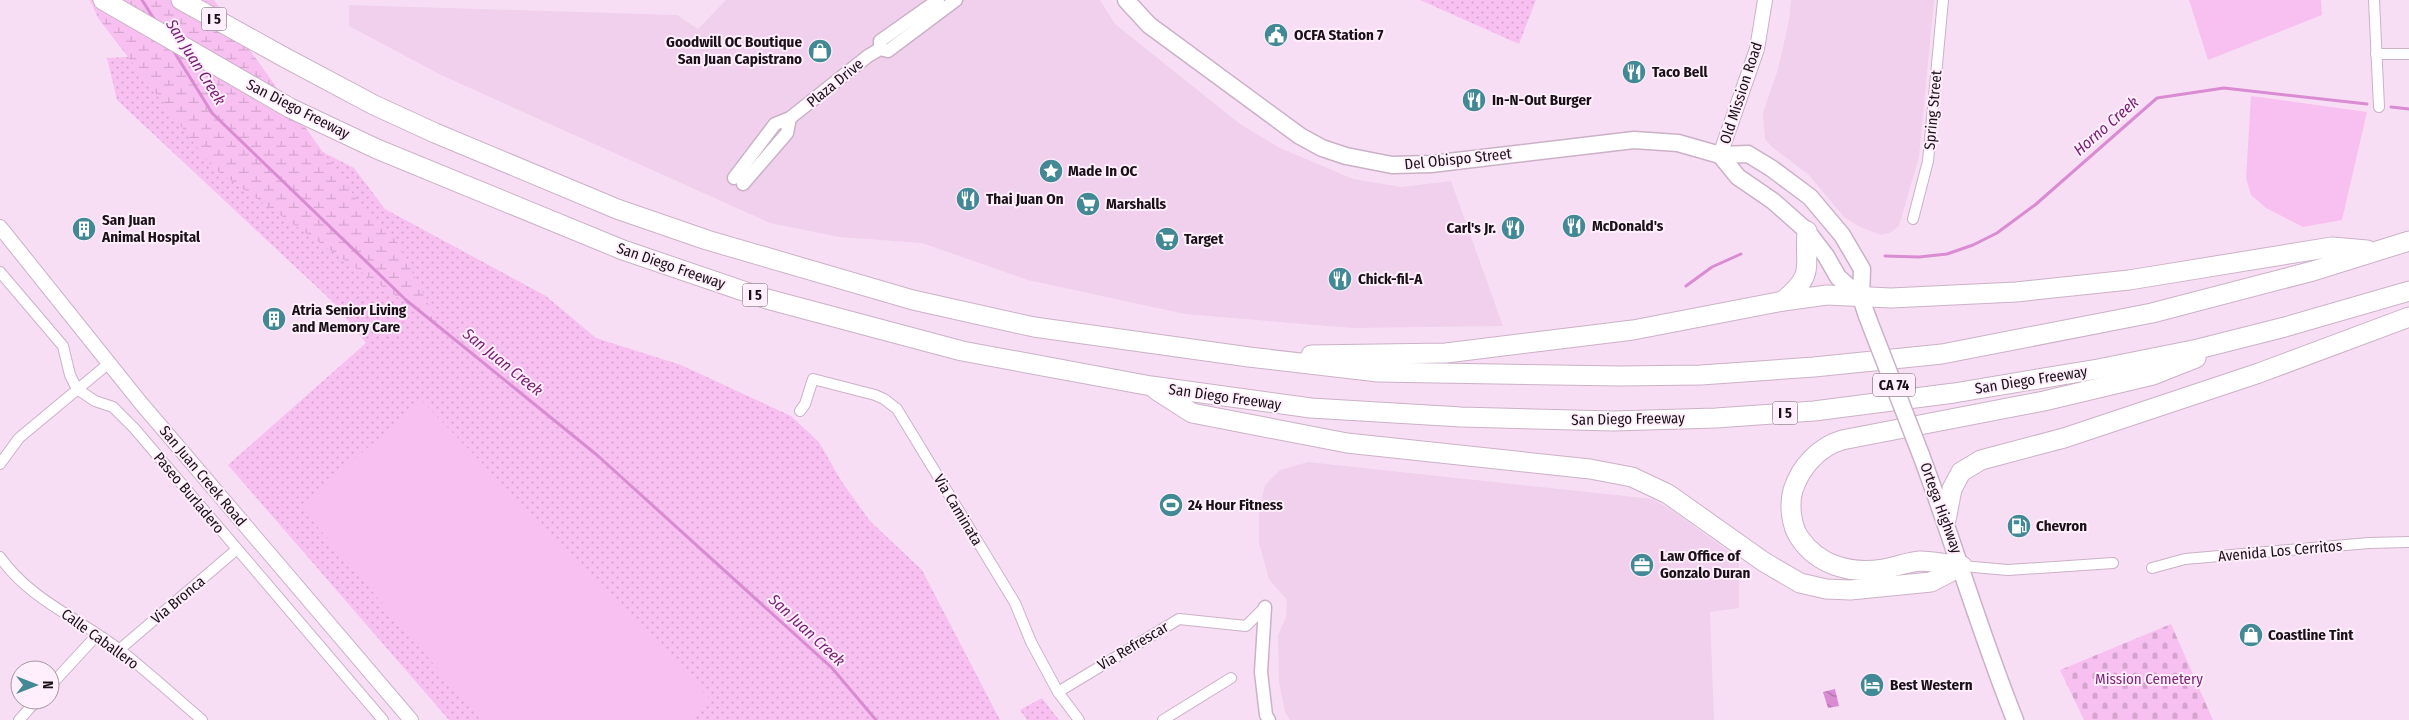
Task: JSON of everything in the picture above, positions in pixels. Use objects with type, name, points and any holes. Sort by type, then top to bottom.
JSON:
[{"type":"highway","name":"San Diego Freeway","points":[[102,0],[290,108],[377,149],[624,250],[766,299],[962,351],[1151,386],[1311,408],[1461,417],[1613,421],[1716,418],[1814,411],[1954,393],[2098,369],[2251,336],[2409,290]]},
{"type":"highway","name":"I 5","points":[[181,0],[374,105],[435,133],[617,210],[707,240],[913,300],[1034,326],[1249,357],[1378,372],[1504,375],[1692,375],[1814,367],[1942,354],[2127,318],[2261,285],[2378,251],[2409,240]]},
{"type":"highway","points":[[1783,301],[1802,284],[1807,274],[1807,231]]},
{"type":"highway","points":[[1249,357],[1446,353],[1633,330],[1783,301],[1827,295],[1864,307],[2097,284],[2332,248],[2378,251]]},
{"type":"highway","points":[[1946,520],[1952,489],[1961,472],[1981,460],[2064,438],[2259,373],[2409,317]]},
{"type":"highway","points":[[1962,566],[1920,561],[1881,569],[1858,570],[1840,568],[1822,559],[1806,547],[1798,535],[1792,519],[1793,491],[1798,477],[1814,456],[1830,444],[1872,433],[1991,413],[2153,375],[2251,336]]},
{"type":"highway","points":[[1151,386],[1192,413],[1347,443],[1590,469],[1632,477],[1668,494],[1764,562],[1800,583],[1826,589],[1850,590],[1931,582],[1962,566]]},
{"type":"main road","name":"Del Obispo Street","points":[[1126,0],[1149,25],[1300,136],[1322,148],[1352,158],[1382,164],[1411,165],[1634,140],[1678,143],[1720,155]]},
{"type":"main road","name":"Old Mission Road","points":[[1720,155],[1757,49],[1765,0]]},
{"type":"main road","name":"Ortega Highway","points":[[1720,155],[1748,154],[1788,180],[1819,206],[1842,235],[1862,268],[1864,307],[1946,520],[1999,679],[2015,720]]},
{"type":"main road","name":"Ortega Highway","points":[[1720,155],[1738,177],[1773,201],[1807,231],[1826,256],[1838,277],[1864,307]]},
{"type":"main road","name":"San Juan Creek Road","points":[[0,227],[108,364],[411,720]]},
{"type":"street","name":"Plaza Drive","points":[[880,49],[880,41],[938,0]]},
{"type":"street","name":"Plaza Drive","points":[[880,49],[888,51],[956,0]]},
{"type":"street","name":"Spring Street","points":[[1913,219],[1928,161],[1943,0]]},
{"type":"street","points":[[2374,0],[2379,107]]},
{"type":"street","name":"Plaza Drive","points":[[739,181],[787,133],[790,118],[880,49]]},
{"type":"street","points":[[2376,54],[2409,54]]},
{"type":"street","points":[[0,272],[63,346],[70,375],[77,389]]},
{"type":"street","points":[[0,464],[20,438],[108,364]]},
{"type":"street","name":"Via Caminata","points":[[800,411],[805,404],[813,379],[875,395],[897,409],[1015,603],[1031,642],[1058,692],[1079,720]]},
{"type":"street","name":"Paseo Burladero","points":[[77,389],[95,401],[113,407],[122,415],[382,720]]},
{"type":"street","name":"Avenida Los Cerritos","points":[[2152,568],[2185,559],[2409,542]]},
{"type":"street","name":"Via Bronca","points":[[120,649],[236,550]]},
{"type":"street","name":"Calle Caballero","points":[[0,557],[12,574],[29,590],[120,649],[202,720]]},
{"type":"street","points":[[1962,566],[2008,570],[2113,563]]},
{"type":"street","points":[[1265,607],[1261,672],[1266,715],[1269,720]]},
{"type":"street","name":"Via Refrescar","points":[[1058,692],[1179,619],[1246,626],[1265,607]]},
{"type":"street","points":[[60,675],[97,635]]},
{"type":"street","points":[[1163,720],[1231,678]]},
{"type":"street","points":[[18,720],[28,710]]},
{"type":"shaded area","points":[[726,0],[1100,0],[1115,24],[1240,124],[1280,148],[1353,179],[1401,187],[1451,181],[1503,326],[1352,328],[1185,314],[1028,280],[922,243],[839,237],[770,223],[441,75],[349,26],[349,5],[677,15],[698,29]]},
{"type":"shaded area","points":[[1791,0],[1934,0],[1919,157],[1899,226],[1890,233],[1881,235],[1858,226],[1844,217],[1809,175],[1772,147],[1765,139],[1763,113],[1778,69],[1789,21]]},
{"type":"shaded area","points":[[1308,462],[1653,499],[1670,509],[1739,559],[1739,608],[1710,612],[1714,720],[1290,720],[1285,712],[1279,683],[1278,635],[1286,617],[1287,600],[1269,579],[1259,543],[1259,510],[1265,485],[1280,470]]},
{"type":"green space","points":[[90,0],[214,0],[358,201],[397,242],[440,327],[213,168],[98,18]]},
{"type":"green space","points":[[1420,0],[1536,0],[1519,44]]},
{"type":"green space","points":[[2189,0],[2321,0],[2322,15],[2208,60]]},
{"type":"green space","points":[[150,56],[280,130],[354,168],[385,209],[546,296],[596,338],[681,365],[791,416],[819,442],[842,482],[870,521],[922,570],[1000,720],[449,720],[228,465],[366,343],[334,303],[117,100],[107,58]]},
{"type":"green space","points":[[2251,96],[2367,112],[2342,220],[2303,227],[2266,208],[2251,195],[2246,178]]},
{"type":"green space","points":[[422,401],[709,698],[694,720],[481,720],[300,506]]},
{"type":"green space","name":"Mission Cemetery","points":[[2171,624],[2213,720],[2084,720],[2060,670]]},
{"type":"green space","points":[[1042,698],[1059,720],[1027,720],[1020,710]]},
{"type":"water","points":[[1835,689],[1839,706],[1828,708],[1823,692]]},
{"type":"waterway","name":"San Juan Creek","points":[[142,0],[156,22]]},
{"type":"waterway","name":"San Juan Creek","points":[[173,50],[212,113],[406,300],[597,455],[832,668],[876,720]]},
{"type":"waterway","name":"Horno Creek","points":[[1885,256],[1919,257],[1947,254],[1973,245],[1997,233],[2035,205],[2157,98],[2224,88],[2367,104]]},
{"type":"waterway","name":"Horno Creek","points":[[2391,107],[2409,109]]},
{"type":"waterway","name":"Horno Creek","points":[[1686,286],[1712,267],[1741,254]]},
{"type":"place","name":"OCFA Station 7","points":[[1276,35]]},
{"type":"place","name":"Goodwill OC Boutique San Juan Capistrano","points":[[820,51]]},
{"type":"place","name":"Taco Bell","points":[[1634,72]]},
{"type":"place","name":"In-N-Out Burger","points":[[1474,100]]},
{"type":"place","name":"Made In OC","points":[[1051,171]]},
{"type":"place","name":"Thai Juan On","points":[[968,199]]},
{"type":"place","name":"Marshalls","points":[[1088,204]]},
{"type":"place","name":"McDonald's","points":[[1574,226]]},
{"type":"place","name":"Carl's Jr.","points":[[1513,228]]},
{"type":"place","name":"San Juan Animal Hospital","points":[[84,229]]},
{"type":"place","name":"Target","points":[[1167,239]]},
{"type":"place","name":"Chick-fil-A","points":[[1340,279]]},
{"type":"place","name":"Atria Senior Living and Memory Care","points":[[274,319]]},
{"type":"place","name":"24 Hour Fitness","points":[[1171,505]]},
{"type":"place","name":"Chevron","points":[[2019,526]]},
{"type":"place","name":"Law Office of Gonzalo Duran","points":[[1642,565]]},
{"type":"place","name":"Coastline Tint","points":[[2251,635]]},
{"type":"place","name":"Best Western","points":[[1872,685]]}]
